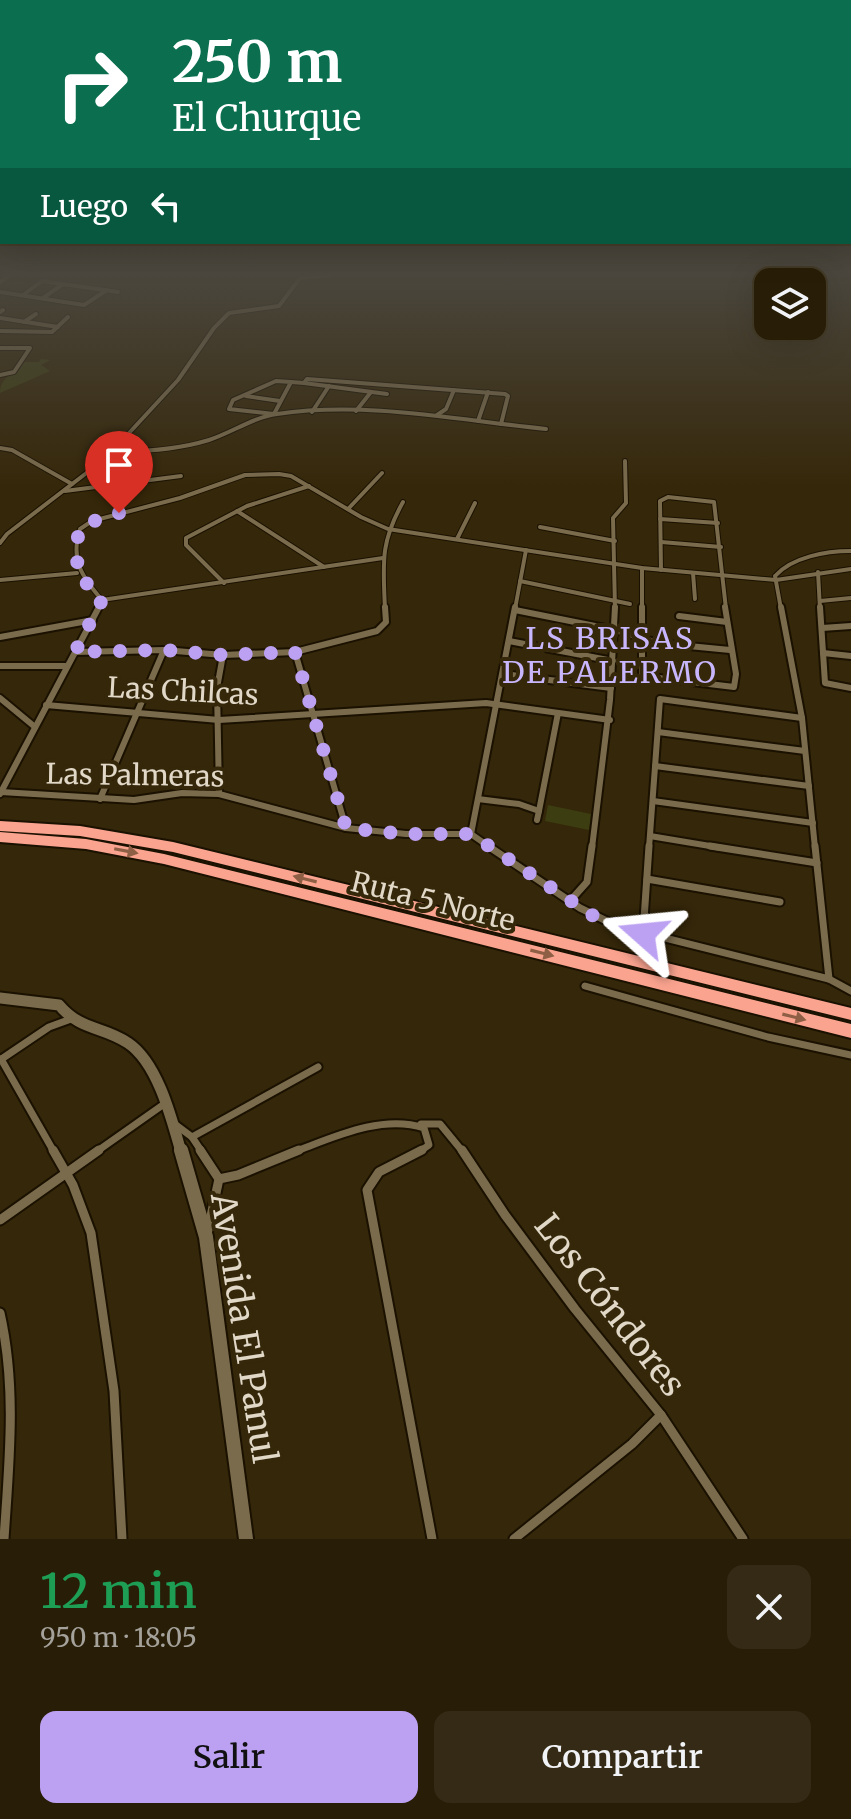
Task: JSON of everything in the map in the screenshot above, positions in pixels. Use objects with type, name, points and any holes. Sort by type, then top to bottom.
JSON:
[{"type":"highway","name":"Ruta 5 Norte","points":[[0,826],[80,831],[173,847],[851,1014]]},
{"type":"highway","name":"Ruta 5 Norte","points":[[0,837],[86,844],[164,859],[851,1031]]},
{"type":"street","points":[[0,543],[7,534],[112,451],[204,344]]},
{"type":"street","points":[[0,348],[40,348]]},
{"type":"street","points":[[0,375],[14,372],[30,348]]},
{"type":"street","points":[[304,383],[307,379],[378,383],[508,396],[501,424]]},
{"type":"street","points":[[387,394],[276,381],[233,400],[229,409],[274,414],[356,411],[546,429]]},
{"type":"street","points":[[112,451],[154,452],[201,443],[274,414],[291,382]]},
{"type":"street","points":[[356,411],[378,383]]},
{"type":"street","points":[[312,412],[329,386]]},
{"type":"street","points":[[433,416],[442,414],[454,390]]},
{"type":"street","points":[[478,421],[488,392]]},
{"type":"street","points":[[242,396],[280,401]]},
{"type":"street","points":[[0,448],[12,450],[72,484]]},
{"type":"street","points":[[570,901],[587,882],[610,720],[615,630],[613,516],[626,503],[625,461]]},
{"type":"street","points":[[348,509],[382,473]]},
{"type":"street","points":[[102,600],[77,573],[78,534],[92,521],[180,498],[250,474],[286,474],[388,529],[615,566],[776,580],[851,569]]},
{"type":"street","points":[[65,491],[126,482],[154,482],[181,476]]},
{"type":"street","points":[[225,584],[186,545],[185,540],[236,510],[309,486]]},
{"type":"street","points":[[642,568],[642,676],[734,687],[736,674],[730,650],[714,502],[671,497],[660,501],[661,570]]},
{"type":"street","points":[[75,652],[164,650],[223,655],[295,652],[369,634],[386,622],[383,558],[388,529],[403,502]]},
{"type":"street","points":[[457,539],[475,503]]},
{"type":"street","points":[[236,510],[324,567]]},
{"type":"street","points":[[660,519],[718,523]]},
{"type":"street","points":[[540,527],[615,541]]},
{"type":"street","points":[[661,542],[721,547]]},
{"type":"street","points":[[526,550],[471,834],[604,921],[643,934],[829,979],[851,991]]},
{"type":"street","points":[[829,979],[802,718],[776,580],[778,570],[820,554],[851,551]]},
{"type":"street","points":[[102,600],[383,558]]},
{"type":"street","points":[[818,572],[825,683],[851,688]]},
{"type":"street","points":[[0,580],[77,573]]},
{"type":"street","points":[[693,573],[695,599]]},
{"type":"street","points":[[520,581],[630,604]]},
{"type":"street","points":[[820,601],[851,598]]},
{"type":"street","points":[[0,793],[102,600]]},
{"type":"street","points":[[515,610],[615,630],[658,643],[730,650]]},
{"type":"street","points":[[679,616],[727,622]]},
{"type":"street","points":[[0,637],[93,620]]},
{"type":"street","points":[[822,628],[851,626]]},
{"type":"street","points":[[509,641],[613,661]]},
{"type":"street","points":[[100,799],[164,650]]},
{"type":"street","points":[[295,652],[346,828]]},
{"type":"street","points":[[823,653],[851,656]]},
{"type":"street","points":[[219,794],[217,688],[223,655]]},
{"type":"street","points":[[0,666],[65,666]]},
{"type":"street","points":[[503,674],[611,688]]},
{"type":"street","points":[[0,698],[35,727]]},
{"type":"street","points":[[643,934],[660,699],[802,718]]},
{"type":"street","name":"Las Chilcas","points":[[46,705],[219,720],[498,704],[610,720]]},
{"type":"street","points":[[537,820],[558,713]]},
{"type":"street","points":[[658,732],[805,751]]},
{"type":"street","points":[[655,766],[809,786]]},
{"type":"street","name":"Las Palmeras","points":[[0,793],[100,799],[219,794],[346,828],[406,834],[471,834]]},
{"type":"street","points":[[478,799],[519,804],[539,811]]},
{"type":"street","points":[[653,801],[813,823]]},
{"type":"street","points":[[650,836],[817,863]]},
{"type":"street","points":[[647,879],[780,902]]},
{"type":"street","points":[[585,986],[768,1037],[851,1055]]},
{"type":"street","name":"Avenida El Panul","points":[[0,998],[59,1005],[71,1019],[129,1043],[145,1061],[167,1102],[206,1237],[246,1539]]},
{"type":"street","points":[[71,1019],[49,1027],[0,1060],[66,1173],[86,1216],[98,1268],[114,1391],[122,1539]]},
{"type":"street","points":[[192,1137],[318,1067]]},
{"type":"street","points":[[0,1220],[167,1102]]},
{"type":"street","points":[[219,1179],[238,1175],[371,1125],[413,1121],[421,1124],[430,1136],[429,1145],[420,1153],[389,1164],[374,1174],[367,1190],[432,1539]]},
{"type":"street","points":[[174,1124],[192,1137],[219,1179],[206,1237]]},
{"type":"street","name":"Los Cóndores","points":[[421,1124],[440,1124],[446,1128],[575,1309],[661,1415],[743,1539]]},
{"type":"street","points":[[0,1313],[11,1396],[4,1539]]},
{"type":"street","points":[[514,1539],[632,1444],[661,1415]]},
{"type":"shaded area","points":[[41,359],[50,360],[41,365],[50,371],[0,393],[5,379],[24,362],[39,362]]},
{"type":"shaded area","points":[[548,805],[591,814],[589,830],[545,821]]},
{"type":"district","name":"LS BRISAS DE PALERMO","points":[[610,656]]},
{"type":"route","points":[[119,513],[88,523],[78,534],[77,573],[102,600],[75,652],[164,650],[223,655],[295,652],[346,828],[406,834],[471,834],[592,915],[643,934]]}]
